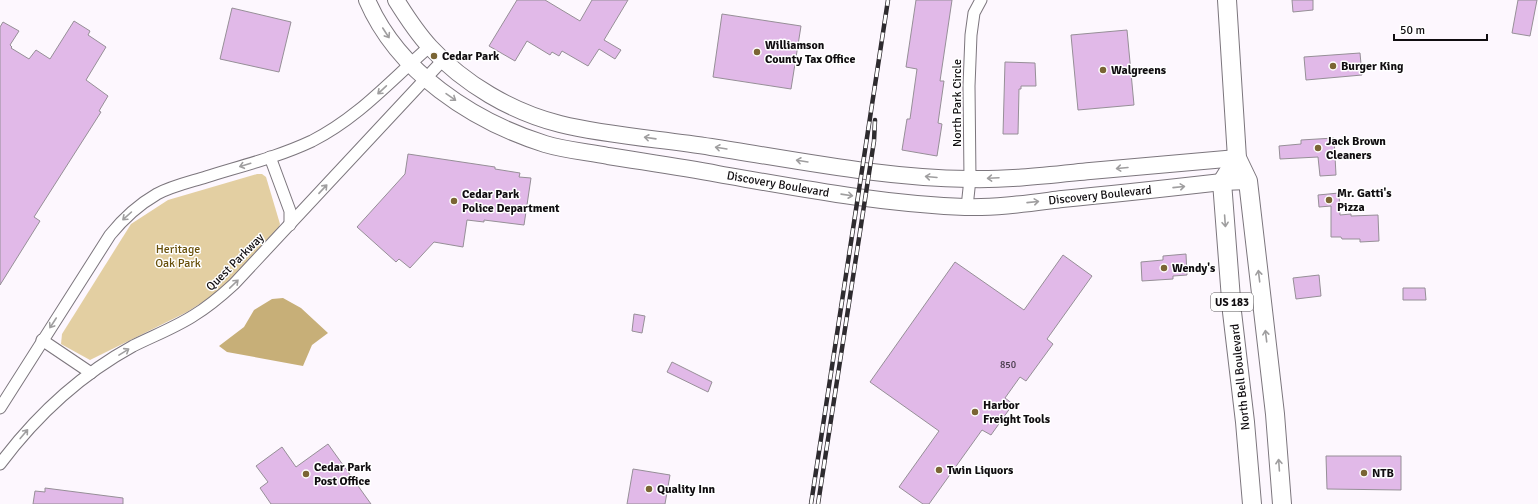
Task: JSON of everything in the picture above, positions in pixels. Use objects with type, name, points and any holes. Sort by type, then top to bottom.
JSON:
[{"type":"main road","name":"US 183","points":[[1227,0],[1238,158],[1248,181],[1275,414],[1282,504]]},
{"type":"main road","points":[[1222,182],[1238,158]]},
{"type":"main road","name":"North Bell Boulevard","points":[[1222,182],[1232,312],[1245,422],[1252,504]]},
{"type":"street","name":"Discovery Boulevard","points":[[367,0],[372,13],[392,43],[410,64],[426,79],[481,117],[513,132],[546,144],[810,190],[909,203],[966,207],[1006,205],[1222,182],[1248,181]]},
{"type":"street","name":"Discovery Boulevard","points":[[396,0],[429,47],[468,80],[495,98],[528,113],[559,123],[597,131],[689,143],[863,170],[937,178],[970,179],[1053,175],[1238,158]]},
{"type":"street","name":"North Park Circle","points":[[966,207],[970,179],[969,86],[971,35],[974,13],[981,0]]},
{"type":"street","points":[[0,408],[110,235],[121,221],[138,206],[158,194],[177,186],[270,157],[310,141],[335,128],[360,111],[429,47]]},
{"type":"street","name":"Quest Parkway","points":[[0,464],[28,429],[49,407],[72,387],[133,346],[192,317],[212,304],[234,284],[443,60]]},
{"type":"street","points":[[270,157],[290,212],[290,225]]},
{"type":"street","points":[[42,340],[91,373]]},
{"type":"green space","name":"Heritage Oak Park","points":[[257,174],[262,174],[266,177],[280,224],[278,229],[217,293],[187,312],[90,360],[61,344],[62,334],[131,224],[168,200]]},
{"type":"shaded area","points":[[283,298],[301,308],[328,333],[312,345],[303,366],[227,352],[219,346],[244,327],[254,310],[272,299]]},
{"type":"building","points":[[517,0],[545,0],[580,21],[592,0],[628,0],[604,40],[621,50],[615,59],[599,49],[588,66],[562,51],[559,56],[552,52],[550,55],[527,41],[515,61],[489,46]]},
{"type":"building","points":[[916,0],[952,0],[940,81],[944,81],[938,123],[942,124],[937,156],[902,150],[907,119],[910,119],[917,69],[906,67]]},
{"type":"building","points":[[1292,0],[1313,0],[1313,10],[1293,12]]},
{"type":"building","points":[[1518,0],[1537,0],[1530,36],[1512,33]]},
{"type":"building","points":[[232,8],[291,22],[279,72],[220,59]]},
{"type":"building","name":"Williamson County Tax Office","points":[[722,14],[801,26],[791,89],[713,77]]},
{"type":"building","points":[[74,21],[90,31],[88,35],[106,47],[86,80],[108,96],[99,111],[101,112],[34,217],[40,221],[0,285],[0,27],[3,22],[19,31],[10,45],[12,47],[11,48],[29,59],[36,50],[50,59]]},
{"type":"building","name":"Walgreens","points":[[1127,30],[1134,105],[1078,110],[1071,35]]},
{"type":"building","name":"Burger King","points":[[1360,53],[1362,75],[1306,80],[1304,57]]},
{"type":"building","points":[[1005,62],[1035,63],[1036,86],[1021,86],[1021,89],[1019,89],[1018,134],[1003,134]]},
{"type":"building","points":[[1334,138],[1336,175],[1320,176],[1318,157],[1280,159],[1279,146],[1301,144],[1301,140]]},
{"type":"building","name":"Cedar Park Police Department","points":[[408,154],[495,167],[495,169],[520,173],[519,177],[531,178],[524,225],[484,220],[484,222],[467,220],[463,247],[434,242],[410,268],[399,259],[396,262],[357,227],[405,174]]},
{"type":"building","points":[[1339,193],[1340,215],[1378,215],[1379,241],[1360,242],[1360,239],[1342,239],[1341,237],[1331,237],[1331,206],[1319,207],[1318,195]]},
{"type":"building","name":"Wendy's","points":[[1186,254],[1187,275],[1173,276],[1173,279],[1142,281],[1141,262],[1163,260],[1163,256]]},
{"type":"building","points":[[1063,255],[1092,276],[1047,339],[1053,344],[1026,381],[1020,377],[1005,398],[1013,404],[991,435],[982,430],[929,504],[923,504],[899,487],[939,431],[870,382],[955,262],[1024,310]]},
{"type":"building","points":[[1319,275],[1321,296],[1296,299],[1293,278]]},
{"type":"building","points":[[1403,288],[1425,288],[1426,300],[1403,300]]},
{"type":"building","points":[[634,314],[645,316],[642,333],[632,331]]},
{"type":"building","points":[[672,362],[712,382],[708,392],[667,372]]},
{"type":"building","name":"Cedar Park Post Office","points":[[328,444],[371,504],[271,504],[260,488],[268,482],[256,466],[282,447],[296,467]]},
{"type":"building","name":"NTB","points":[[1326,456],[1401,456],[1401,490],[1327,489]]},
{"type":"building","name":"Quality Inn","points":[[633,469],[670,475],[665,504],[627,504]]},
{"type":"building","points":[[45,488],[123,498],[123,504],[33,504],[35,491],[45,492]]},
{"type":"railway","points":[[811,504],[888,0]]},
{"type":"railway","points":[[818,504],[874,141],[875,120]]},
{"type":"place","name":"Williamson County Tax Office","points":[[757,52]]},
{"type":"place","name":"Cedar Park","points":[[434,56]]},
{"type":"place","name":"Burger King","points":[[1333,66]]},
{"type":"place","name":"Walgreens","points":[[1103,70]]},
{"type":"place","name":"Jack Brown Cleaners","points":[[1318,148]]},
{"type":"place","name":"Mr. Gatti's Pizza","points":[[1329,200]]},
{"type":"place","name":"Cedar Park Police Department","points":[[454,201]]},
{"type":"place","name":"Wendy's","points":[[1164,268]]},
{"type":"place","name":"Harbor Freight Tools","points":[[975,412]]},
{"type":"place","name":"Twin Liquors","points":[[939,470]]},
{"type":"place","name":"NTB","points":[[1364,473]]},
{"type":"place","name":"Cedar Park Post Office","points":[[306,474]]},
{"type":"place","name":"Quality Inn","points":[[649,489]]}]
